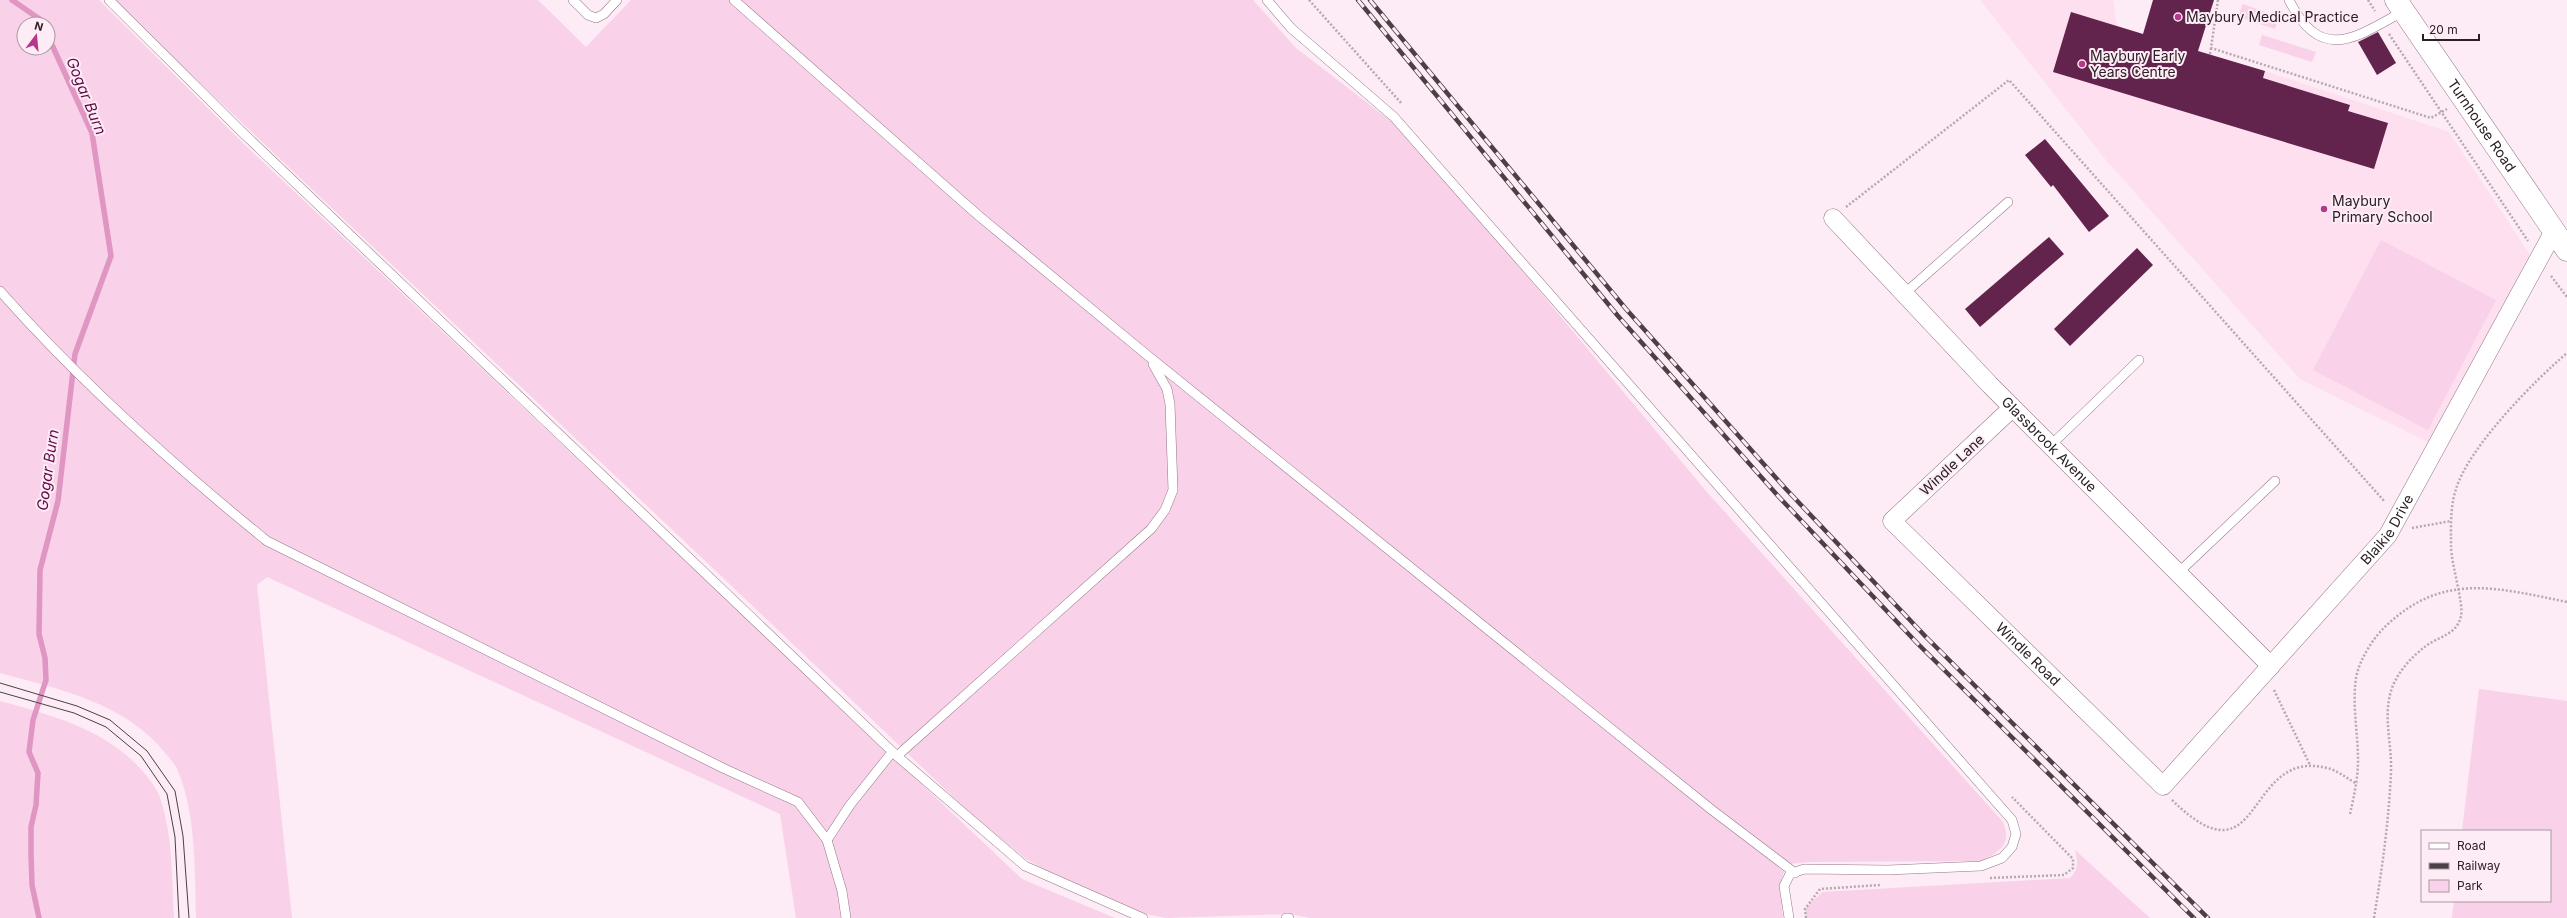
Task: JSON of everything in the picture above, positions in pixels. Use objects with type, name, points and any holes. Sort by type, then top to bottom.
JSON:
[{"type":"street","name":"Turnhouse Road","points":[[2400,6],[2567,250]]},
{"type":"street","name":"Glassbrook Avenue","points":[[1834,218],[2012,408],[2271,666]]},
{"type":"street","name":"Blaikie Drive","points":[[2163,786],[2388,535],[2404,523],[2554,231]]},
{"type":"street","name":"Windle Lane","points":[[1892,521],[2012,408]]},
{"type":"street","name":"Windle Road","points":[[1892,521],[2163,786]]},
{"type":"lane","points":[[109,0],[247,138],[893,756],[1025,866],[1143,918]]},
{"type":"lane","points":[[573,0],[588,15],[596,18],[604,14],[618,0]]},
{"type":"lane","points":[[734,0],[979,216],[1147,355],[1706,805],[1795,872]]},
{"type":"lane","points":[[1267,0],[1291,28],[1394,117],[2012,820],[2016,834],[2012,847],[2002,858],[1981,866],[1888,870],[1804,869],[1790,874],[1784,886],[1789,918]]},
{"type":"lane","points":[[2289,0],[2298,18],[2331,42],[2345,40],[2382,23],[2400,6]]},
{"type":"lane","points":[[1904,294],[2008,202]]},
{"type":"lane","points":[[0,291],[32,327],[100,398],[213,497],[267,540],[724,769],[798,802],[827,840],[842,891],[846,918]]},
{"type":"lane","points":[[827,840],[850,805],[893,756],[1151,529],[1165,510],[1173,490],[1170,404],[1161,375],[1147,355]]},
{"type":"lane","points":[[2050,446],[2139,360]]},
{"type":"lane","points":[[2178,573],[2274,481]]},
{"type":"path","points":[[2210,54],[2218,0]]},
{"type":"path","points":[[2368,0],[2539,258],[2567,297]]},
{"type":"path","points":[[2211,48],[2431,118]]},
{"type":"path","points":[[1834,218],[2009,80],[2404,523],[2451,521]]},
{"type":"path","points":[[2374,918],[2386,849],[2391,769],[2386,717],[2391,690],[2410,661],[2426,646],[2453,632],[2461,616],[2451,554],[2451,521],[2456,489],[2468,462],[2523,394],[2567,353]]},
{"type":"path","points":[[2350,814],[2357,784],[2355,698],[2357,677],[2364,659],[2379,632],[2405,608],[2427,596],[2457,588],[2514,591],[2567,602]]},
{"type":"path","points":[[2278,685],[2273,691],[2310,765]]},
{"type":"path","points":[[2163,786],[2169,797],[2192,819],[2212,829],[2230,830],[2245,821],[2275,780],[2290,770],[2310,765],[2329,768],[2357,784]]},
{"type":"shaded area","name":"Maybury Primary School","points":[[1980,0],[2113,0],[2117,26],[2265,71],[2449,132],[2532,258],[2434,445],[2300,379],[2106,160]]},
{"type":"green space","points":[[0,0],[99,0],[244,144],[1022,879],[1115,918],[796,918],[780,814],[267,577],[257,585],[292,918],[196,918],[195,863],[191,824],[184,788],[173,762],[150,737],[131,722],[90,700],[45,685],[0,673]]},
{"type":"green space","points":[[113,0],[538,0],[586,47],[631,0],[1253,0],[1296,48],[1409,135],[1706,491],[2003,822],[2006,836],[2003,846],[1994,854],[1982,861],[1809,862],[1788,864],[1782,877],[1781,884],[1783,918],[1310,918],[1291,914],[1166,918],[1141,913],[1064,881],[1026,859],[971,814]]},
{"type":"green space","points":[[2243,4],[2279,17],[2275,29],[2238,17]]},
{"type":"green space","points":[[2262,35],[2316,52],[2312,62],[2259,45]]},
{"type":"green space","points":[[2381,240],[2496,300],[2428,430],[2313,370]]},
{"type":"green space","points":[[2479,689],[2567,701],[2567,918],[2452,918],[2454,902],[2551,902],[2551,830],[2462,830]]},
{"type":"green space","points":[[0,701],[57,718],[92,733],[125,754],[145,774],[159,795],[164,810],[171,856],[174,918],[0,918]]},
{"type":"green space","points":[[2075,850],[2150,918],[1806,918],[1805,909],[1822,892],[2070,878],[2075,872],[2077,865]]},
{"type":"building","points":[[2153,0],[2214,0],[2198,51],[2265,71],[2263,78],[2350,105],[2348,111],[2388,123],[2374,169],[2053,72],[2071,12],[2143,34]]},
{"type":"building","points":[[2378,32],[2396,63],[2377,75],[2358,42]]},
{"type":"building","points":[[2045,139],[2109,216],[2089,232],[2053,185],[2051,187],[2025,155]]},
{"type":"building","points":[[2049,237],[2064,254],[1980,327],[1965,309]]},
{"type":"building","points":[[2137,248],[2153,265],[2070,346],[2054,329]]},
{"type":"waterway","name":"Gogar Burn","points":[[12,0],[35,16]]},
{"type":"waterway","name":"Gogar Burn","points":[[39,918],[32,885],[31,854],[31,827],[36,805],[38,773],[29,752],[33,720],[46,680],[45,658],[39,634],[40,570],[58,501],[75,354],[111,256],[92,133],[56,54]]},
{"type":"tram line","points":[[0,683],[77,706],[110,720],[147,751],[175,791],[183,836],[189,918]]},
{"type":"tram line","points":[[0,692],[74,713],[106,727],[141,756],[167,794],[175,837],[179,918]]},
{"type":"railway","points":[[1358,0],[1618,316],[1779,497],[1918,644],[2194,918]]},
{"type":"railway","points":[[1370,0],[1626,309],[1785,488],[1926,637],[2208,918]]},
{"type":"place","name":"Maybury Medical Practice","points":[[2178,17]]},
{"type":"place","name":"Maybury Early Years Centre","points":[[2082,64]]},
{"type":"place","name":"Maybury Primary School","points":[[2324,209]]}]
